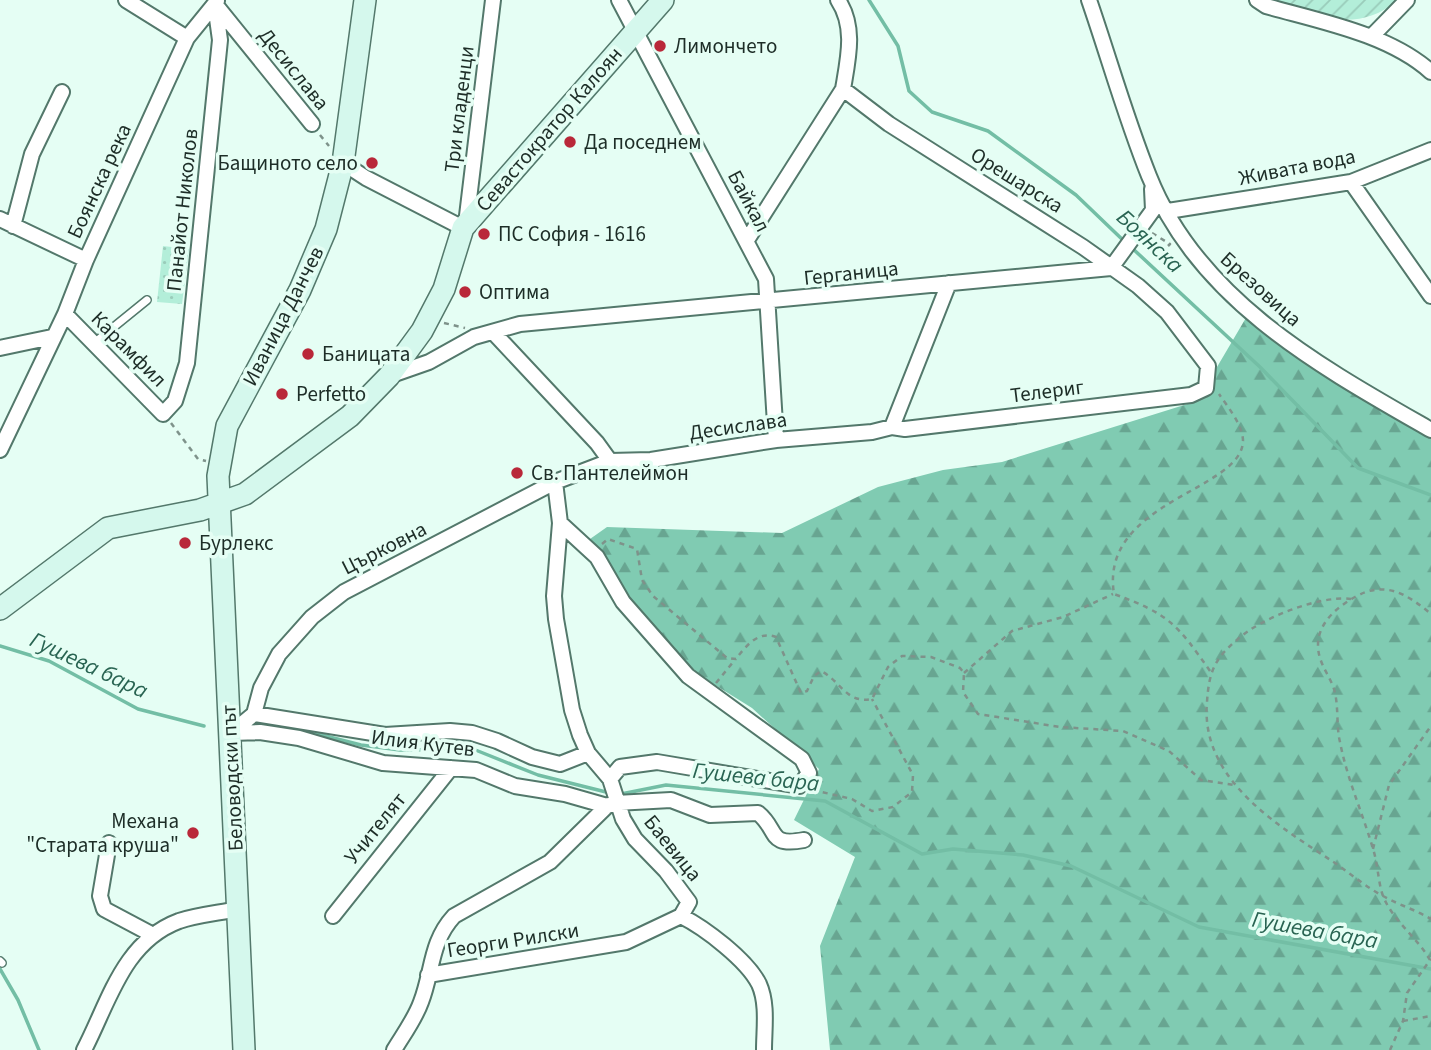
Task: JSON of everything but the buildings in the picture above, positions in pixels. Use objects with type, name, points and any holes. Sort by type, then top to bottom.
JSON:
[{"type":"main road","name":"Иваница Данчев","points":[[217,505],[219,465],[227,426],[300,290],[326,229],[343,163],[365,0]]},
{"type":"main road","name":"Севастократор Калоян","points":[[0,609],[108,528],[217,505],[262,484],[350,416],[389,376],[435,308],[464,226],[663,0]]},
{"type":"main road","name":"Беловодски път","points":[[217,505],[231,733],[244,1050]]},
{"type":"street","points":[[126,0],[187,38]]},
{"type":"street","name":"Три кладенци","points":[[464,226],[493,0]]},
{"type":"street","name":"Байкал","points":[[619,0],[766,279],[770,303],[776,440]]},
{"type":"street","points":[[747,240],[843,89],[851,44],[845,10],[838,0]]},
{"type":"street","name":"Брезовица","points":[[1089,0],[1149,178],[1186,244],[1219,285],[1317,365],[1431,430]]},
{"type":"street","points":[[1257,0],[1266,6],[1372,36],[1418,61],[1431,72]]},
{"type":"street","points":[[1372,36],[1380,32],[1407,0]]},
{"type":"street","name":"Боянска река","points":[[0,450],[65,314],[86,260],[187,38],[216,1]]},
{"type":"street","name":"Десислава","points":[[216,1],[312,124]]},
{"type":"street","name":"Панайот Николов","points":[[163,414],[175,401],[187,363],[220,40],[216,1]]},
{"type":"street","name":"Орешарска","points":[[843,89],[889,124],[1138,286],[1167,312],[1208,366],[1206,388]]},
{"type":"street","points":[[62,92],[32,154],[7,223],[86,260]]},
{"type":"street","name":"Живата вода","points":[[1168,211],[1351,182],[1431,150]]},
{"type":"street","points":[[343,163],[366,178],[464,226]]},
{"type":"street","points":[[1111,268],[1153,210],[1149,178]]},
{"type":"street","points":[[1351,182],[1431,296]]},
{"type":"street","name":"Герганица","points":[[493,332],[520,324],[770,303],[1111,268]]},
{"type":"street","points":[[892,427],[949,283]]},
{"type":"street","name":"Карамфил","points":[[65,314],[163,414]]},
{"type":"street","points":[[493,332],[588,433],[610,461]]},
{"type":"street","name":"Севастократор Калоян","points":[[389,376],[429,362],[474,337],[493,332]]},
{"type":"street","points":[[0,348],[52,338]]},
{"type":"street","name":"Телериг","points":[[892,427],[905,429],[1191,395],[1206,388]]},
{"type":"street","name":"Десислава","points":[[610,461],[651,460],[776,440],[872,432],[892,427]]},
{"type":"street","name":"Църковна","points":[[254,715],[261,688],[279,654],[322,608],[344,592],[555,482],[610,461]]},
{"type":"street","points":[[428,975],[435,944],[454,916],[550,862],[612,804],[610,779],[588,753],[572,710],[554,596],[560,523],[555,482]]},
{"type":"street","points":[[560,523],[597,557],[623,602],[688,676],[802,759],[808,773],[799,786],[657,762],[620,767],[610,779]]},
{"type":"street","points":[[231,733],[254,715],[385,735],[450,731],[472,733],[498,740],[532,757],[560,764],[588,753]]},
{"type":"street","name":"Илия Кутев","points":[[231,733],[260,732],[299,738],[383,763],[476,770],[515,786],[612,804],[671,800],[710,815],[758,813],[766,820],[769,831],[777,840],[789,843],[804,840]]},
{"type":"street","name":"Учителят","points":[[333,916],[451,768]]},
{"type":"street","name":"Баевица","points":[[612,804],[635,839],[666,871],[689,902],[681,916],[696,924],[736,958],[760,986],[764,1004],[764,1050]]},
{"type":"street","points":[[109,842],[100,896],[104,909],[153,935]]},
{"type":"street","points":[[84,1050],[117,976],[129,958],[153,935],[180,921],[238,909]]},
{"type":"street","name":"Георги Рилски","points":[[394,1050],[422,1001],[428,975],[626,942],[681,916]]},
{"type":"lane","points":[[93,344],[147,300]]},
{"type":"path","name":"Десислава","points":[[312,124],[343,163]]},
{"type":"path","points":[[1142,224],[1162,241],[1170,244],[1168,246]]},
{"type":"path","points":[[449,324],[459,327]]},
{"type":"path","points":[[1114,594],[1111,576],[1128,539],[1150,515],[1224,472],[1239,456],[1243,440],[1237,422],[1219,394],[1206,388]]},
{"type":"path","points":[[163,414],[198,458],[219,465]]},
{"type":"path","points":[[597,557],[601,545],[608,539],[637,549],[642,580],[653,596],[727,658],[736,659]]},
{"type":"path","points":[[1390,1050],[1403,1021],[1407,993],[1430,960],[1383,897],[1373,849],[1340,743],[1334,690],[1322,670],[1318,645],[1321,628],[1333,613],[1366,591],[1392,589],[1411,598],[1431,614]]},
{"type":"path","points":[[1210,671],[1181,629],[1151,608],[1114,594],[1063,617],[1012,631],[964,673],[962,692],[978,714],[1060,727],[1123,731],[1169,751],[1202,780],[1235,785]]},
{"type":"path","points":[[1350,600],[1335,597],[1267,620],[1233,643],[1210,671],[1205,719],[1213,748],[1235,785],[1287,834],[1383,897],[1431,919]]},
{"type":"path","points":[[710,691],[750,641],[770,635],[776,637],[783,647],[801,693],[807,691],[814,676],[821,671],[832,677],[844,693],[856,700],[872,699]]},
{"type":"path","points":[[872,699],[888,667],[902,656],[931,657],[952,664],[964,673]]},
{"type":"path","points":[[799,786],[852,799],[872,811],[893,807],[912,792],[913,775],[872,699]]},
{"type":"path","points":[[1373,849],[1389,785],[1431,726]]},
{"type":"path","points":[[1403,1021],[1431,1016]]},
{"type":"green space","points":[[1262,0],[1397,0],[1382,11],[1349,20],[1314,15]]},
{"type":"green space","points":[[163,246],[189,249],[182,304],[157,302]]},
{"type":"green space","points":[[1250,311],[1431,430],[1431,1050],[830,1050],[820,946],[855,857],[794,820],[819,769],[752,708],[699,675],[625,596],[590,539],[607,527],[782,533],[878,487],[943,470],[1002,462],[1197,401]]},
{"type":"waterway","name":"Боянска","points":[[869,0],[898,46],[909,91],[932,112],[988,131],[1076,195],[1126,243]]},
{"type":"waterway","name":"Боянска","points":[[1132,248],[1260,367],[1358,468],[1431,495]]},
{"type":"waterway","name":"Гушева бара","points":[[0,646],[49,661],[138,709],[204,726]]},
{"type":"waterway","name":"Гушева бара","points":[[267,726],[302,730],[361,745],[400,750],[473,749],[538,775],[610,793]]},
{"type":"waterway","name":"Гушева бара","points":[[621,794],[666,785],[825,801],[922,854],[953,849],[1023,855],[1071,866],[1199,927],[1431,969]]},
{"type":"waterway","points":[[0,969],[18,1000],[39,1050]]},
{"type":"place","name":"Лимончето","points":[[660,46]]},
{"type":"place","name":"Да поседнем","points":[[570,142]]},
{"type":"place","name":"Бащиното село","points":[[372,163]]},
{"type":"place","name":"ПС София - 1616","points":[[484,234]]},
{"type":"place","name":"Оптима","points":[[465,292]]},
{"type":"place","name":"Баницата","points":[[308,354]]},
{"type":"place","name":"Perfetto","points":[[282,394]]},
{"type":"place","name":"Св. Пантелеймон","points":[[517,473]]},
{"type":"place","name":"Бурлекс","points":[[185,543]]},
{"type":"place","name":"Механа \"Старата круша\"","points":[[193,833]]}]
